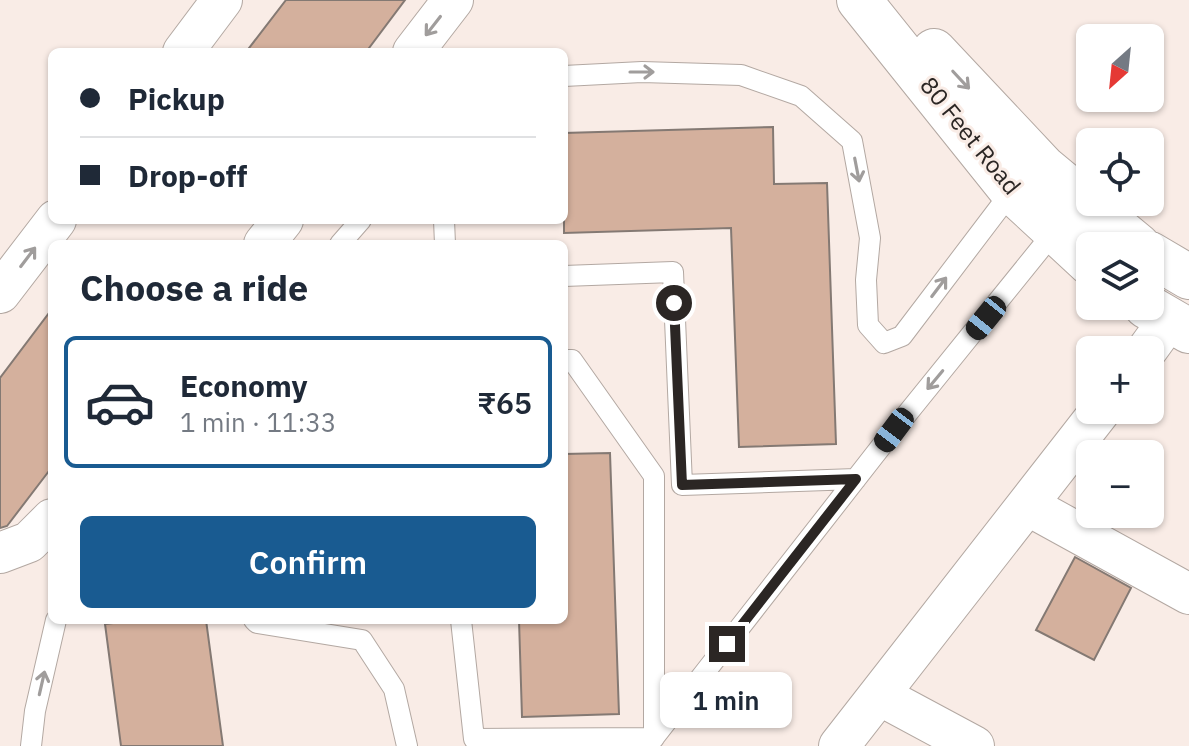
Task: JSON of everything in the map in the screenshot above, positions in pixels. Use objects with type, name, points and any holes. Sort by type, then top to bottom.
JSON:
[{"type":"main road","name":"80 Feet Road","points":[[859,0],[1012,191],[1076,251]]},
{"type":"main road","name":"80 Feet Road","points":[[892,0],[934,51],[1044,168],[1121,232]]},
{"type":"main road","points":[[1164,262],[1189,277]]},
{"type":"street","points":[[186,48],[222,0]]},
{"type":"street","points":[[416,48],[453,0]]},
{"type":"street","points":[[0,293],[53,224]]},
{"type":"street","points":[[267,240],[280,224]]},
{"type":"street","points":[[839,746],[1090,424]]},
{"type":"street","points":[[1029,506],[1189,594]]},
{"type":"street","points":[[0,553],[29,542],[48,523]]},
{"type":"street","points":[[879,695],[974,746]]},
{"type":"lane","points":[[568,76],[642,72],[741,75],[801,96],[852,141],[870,238],[866,280],[868,325],[884,343],[902,336],[1012,191]]},
{"type":"lane","points":[[344,240],[358,224]]},
{"type":"lane","points":[[650,742],[1054,232]]},
{"type":"lane","points":[[568,276],[673,272],[682,485],[856,479]]},
{"type":"lane","points":[[568,360],[572,360],[654,476],[650,742]]},
{"type":"lane","points":[[31,746],[35,711],[55,624]]},
{"type":"lane","points":[[263,624],[362,640],[394,689],[407,746]]},
{"type":"lane","points":[[461,624],[474,739],[650,742]]},
{"type":"building","points":[[286,0],[405,0],[369,48],[249,48]]},
{"type":"building","points":[[773,127],[774,184],[827,183],[836,444],[739,447],[731,228],[564,233],[564,224],[568,224],[568,133]]},
{"type":"building","points":[[48,314],[48,472],[7,526],[0,528],[0,378]]},
{"type":"building","points":[[610,453],[619,714],[522,717],[519,624],[568,624],[568,454]]},
{"type":"building","points":[[1075,557],[1131,588],[1094,660],[1036,630]]},
{"type":"building","points":[[105,624],[207,624],[223,746],[121,746]]},
{"type":"route","points":[[674,303],[682,485],[856,479],[727,644]]}]
